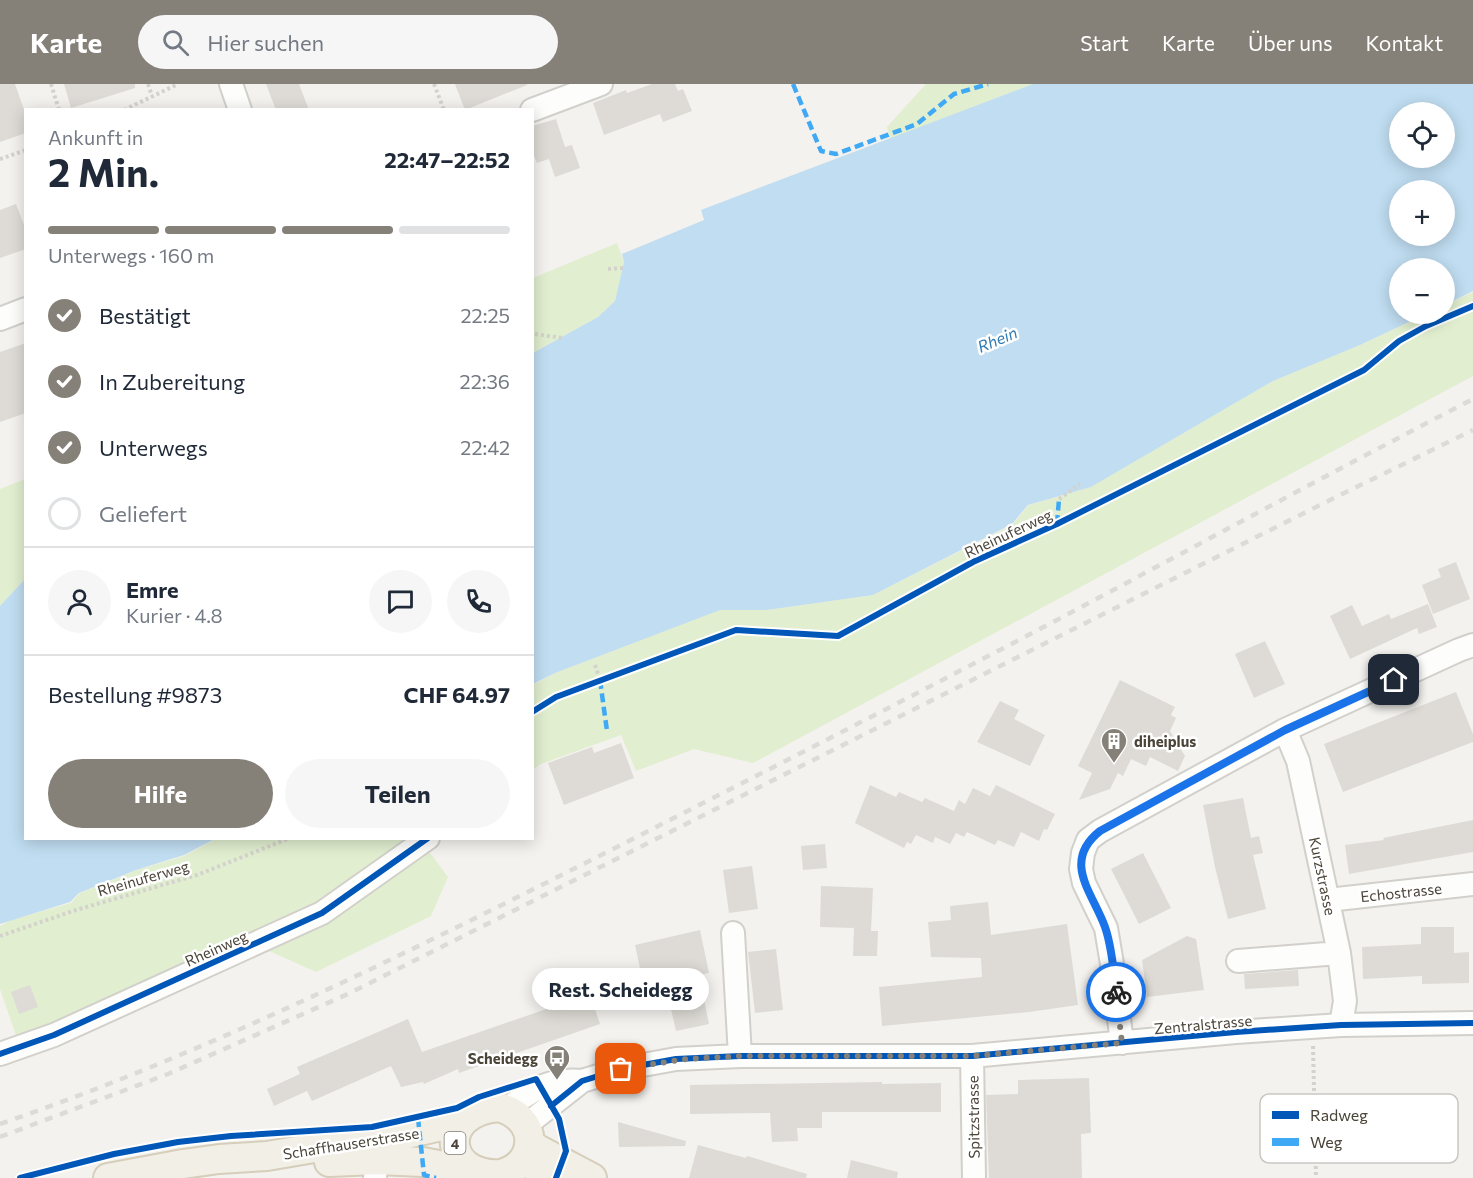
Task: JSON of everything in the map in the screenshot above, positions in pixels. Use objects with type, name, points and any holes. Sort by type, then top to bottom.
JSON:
[{"type":"main road","name":"4","points":[[486,1108],[520,1126],[527,1153],[514,1169],[506,1173],[480,1175],[458,1162],[455,1142],[461,1126],[469,1117],[486,1108]]},
{"type":"main road","name":"Schaffhauserstrasse","points":[[380,1159],[446,1125],[469,1117]]},
{"type":"main road","points":[[520,1126],[590,1177]]},
{"type":"main road","name":"Schaffhauserstrasse","points":[[108,1178],[210,1161],[267,1156],[326,1146],[380,1159],[423,1162],[480,1175]]},
{"type":"main road","points":[[540,1178],[590,1177]]},
{"type":"street","points":[[231,84],[239,108]]},
{"type":"street","points":[[534,109],[601,84]]},
{"type":"street","points":[[0,319],[24,310]]},
{"type":"street","points":[[1122,1043],[1106,928],[1084,883],[1081,869],[1083,853],[1088,840],[1100,831],[1285,730],[1473,645]]},
{"type":"street","name":"Kurzstrasse","points":[[1285,730],[1298,761],[1339,953],[1345,1001],[1341,1025]]},
{"type":"street","name":"Rheinweg","points":[[0,1054],[54,1035],[322,913],[425,840]]},
{"type":"street","name":"Echostrasse","points":[[1328,900],[1473,884]]},
{"type":"street","points":[[733,933],[740,1056]]},
{"type":"street","points":[[1238,961],[1339,953]]},
{"type":"street","name":"Zentralstrasse","points":[[520,1126],[582,1082],[643,1064],[676,1059],[740,1056],[972,1056],[1341,1025],[1473,1023]]},
{"type":"street","name":"Spitzstrasse","points":[[972,1056],[974,1178]]},
{"type":"path","points":[[51,84],[59,108]]},
{"type":"path","points":[[148,84],[152,96]]},
{"type":"path","points":[[128,108],[178,84]]},
{"type":"path","points":[[434,84],[443,108]]},
{"type":"path","points":[[0,159],[24,151]]},
{"type":"path","points":[[608,269],[623,268]]},
{"type":"path","points":[[535,334],[562,338]]},
{"type":"path","points":[[1059,499],[1080,484]]},
{"type":"path","points":[[595,665],[600,680]]},
{"type":"path","points":[[589,684],[611,676]]},
{"type":"path","points":[[1312,1027],[1314,1094]]},
{"type":"path","points":[[1316,1163],[1316,1178]]},
{"type":"green space","points":[[926,84],[1033,84],[890,139],[887,127]]},
{"type":"green space","points":[[617,243],[624,262],[615,301],[598,317],[534,352],[534,278]]},
{"type":"green space","points":[[1473,292],[1473,376],[753,763],[694,749],[636,771],[621,735],[534,768],[534,684],[555,673],[719,610],[767,610],[873,595],[1012,525],[1029,505],[1091,487],[1273,381],[1405,324],[1455,324],[1455,300]]},
{"type":"green space","points":[[24,479],[24,580],[0,606],[0,489]]},
{"type":"green space","points":[[214,840],[435,840],[327,917],[21,1050],[0,989],[0,926],[11,920],[71,903],[80,893],[137,870],[184,856]]},
{"type":"green space","points":[[428,850],[448,877],[431,916],[316,972],[267,950]]},
{"type":"water","name":"Rhein","points":[[1033,84],[1473,84],[1473,291],[1455,300],[1455,258],[1389,258],[1389,324],[1405,324],[1273,381],[1091,487],[1028,505],[1012,524],[873,595],[767,610],[720,610],[555,673],[534,684],[534,352],[598,317],[615,301],[624,262],[622,254],[704,220],[701,210]]},
{"type":"water","points":[[24,580],[24,840],[213,840],[184,855],[136,870],[79,893],[70,902],[0,924],[0,606]]},
{"type":"building","points":[[0,84],[15,84],[24,109],[24,134],[0,142]]},
{"type":"building","points":[[64,84],[135,84],[135,88],[71,108]]},
{"type":"building","points":[[266,84],[299,84],[308,108],[275,108]]},
{"type":"building","points":[[455,84],[527,84],[470,108],[464,108]]},
{"type":"building","points":[[652,84],[675,84],[678,91],[683,89],[692,111],[663,122],[660,114],[604,135],[593,103],[626,90],[627,93]]},
{"type":"building","points":[[556,119],[565,147],[572,145],[580,168],[555,177],[549,159],[537,163],[534,156],[534,125]]},
{"type":"building","points":[[16,204],[24,225],[24,250],[0,258],[0,210]]},
{"type":"building","points":[[24,344],[24,414],[0,422],[0,352]]},
{"type":"building","points":[[1456,562],[1470,599],[1433,614],[1422,585],[1441,577],[1438,569]]},
{"type":"building","points":[[1428,604],[1437,627],[1419,634],[1417,628],[1350,659],[1330,616],[1352,605],[1362,626],[1389,614],[1391,619]]},
{"type":"building","points":[[1265,641],[1285,684],[1254,698],[1235,654]]},
{"type":"building","points":[[1120,680],[1175,707],[1171,715],[1176,718],[1170,731],[1185,756],[1178,771],[1150,757],[1146,766],[1131,759],[1123,776],[1118,773],[1110,789],[1079,800],[1092,773],[1078,766]]},
{"type":"building","points":[[1456,692],[1473,734],[1473,742],[1343,792],[1324,744]]},
{"type":"building","points":[[1000,701],[1019,710],[1014,719],[1045,735],[1030,766],[977,742]]},
{"type":"building","points":[[621,743],[634,778],[564,805],[548,763],[592,747],[594,753]]},
{"type":"building","points":[[870,785],[896,797],[899,792],[922,802],[925,798],[954,811],[959,800],[965,804],[973,788],[990,796],[996,785],[1055,814],[1047,830],[1044,829],[1039,841],[1021,832],[1014,847],[998,840],[995,845],[967,832],[964,837],[956,833],[950,844],[935,837],[933,843],[916,835],[911,844],[907,842],[904,848],[855,823]]},
{"type":"building","points":[[1243,798],[1251,838],[1259,836],[1263,853],[1253,855],[1266,909],[1228,919],[1203,805]]},
{"type":"building","points":[[1473,820],[1473,852],[1349,874],[1345,845],[1384,840],[1383,838]]},
{"type":"building","points":[[825,844],[827,868],[803,870],[801,846]]},
{"type":"building","points":[[1143,853],[1171,908],[1139,924],[1111,869]]},
{"type":"building","points":[[752,866],[758,909],[729,913],[723,870]]},
{"type":"building","points":[[821,886],[873,888],[871,931],[878,931],[877,956],[853,956],[854,928],[820,927]]},
{"type":"building","points":[[988,902],[991,935],[1067,924],[1078,1005],[882,1026],[879,987],[982,977],[981,958],[931,957],[928,922],[951,920],[950,906]]},
{"type":"building","points":[[1421,927],[1454,927],[1454,953],[1469,952],[1469,983],[1422,984],[1422,976],[1363,979],[1362,947],[1421,944]]},
{"type":"building","points":[[700,930],[709,973],[699,975],[709,1024],[676,1031],[665,983],[644,987],[635,945]]},
{"type":"building","points":[[1187,936],[1196,939],[1204,990],[1147,997],[1142,960]]},
{"type":"building","points":[[776,949],[783,1010],[755,1013],[748,952]]},
{"type":"building","points":[[1298,970],[1299,986],[1245,989],[1244,974]]},
{"type":"building","points":[[30,985],[38,1007],[19,1014],[11,992]]},
{"type":"building","points":[[590,994],[600,1024],[459,1073],[458,1069],[424,1084],[423,1082],[401,1087],[391,1066],[312,1101],[307,1091],[274,1106],[267,1089],[300,1074],[297,1067],[408,1019],[422,1052]]},
{"type":"building","points":[[1089,1078],[1091,1133],[1081,1134],[1082,1178],[989,1178],[986,1095],[1018,1094],[1018,1080]]},
{"type":"building","points":[[882,1082],[882,1084],[941,1083],[941,1112],[822,1112],[822,1128],[797,1128],[798,1141],[772,1142],[770,1113],[690,1114],[690,1085]]},
{"type":"building","points":[[618,1122],[686,1141],[685,1146],[619,1147]]},
{"type":"building","points":[[698,1145],[746,1158],[747,1156],[807,1174],[806,1178],[689,1178]]},
{"type":"building","points":[[851,1160],[898,1172],[897,1178],[847,1178]]},
{"type":"railway","points":[[0,1124],[159,1064],[236,1031],[466,923],[1057,620],[1473,399]]},
{"type":"railway","points":[[0,1137],[168,1074],[348,994],[1473,430]]},
{"type":"marked path","points":[[793,84],[821,151],[836,154],[917,124],[954,94],[988,84]]},
{"type":"marked path","points":[[1057,524],[1059,499]]},
{"type":"marked path","points":[[600,680],[607,731]]},
{"type":"marked path","points":[[418,1118],[424,1175],[436,1178]]},
{"type":"cycle path","name":"Rheinuferweg","points":[[534,711],[556,697],[736,630],[838,636],[973,562],[1057,524],[1364,370],[1399,341],[1426,326],[1473,306]]},
{"type":"cycle path","points":[[0,1054],[54,1035],[322,913],[425,840]]},
{"type":"cycle path","points":[[551,1106],[582,1081],[621,1069],[676,1059],[740,1056],[972,1056],[1236,1032],[1341,1025],[1473,1023]]},
{"type":"cycle path","points":[[20,1178],[114,1154],[178,1142],[231,1136],[372,1127],[457,1108],[479,1097],[536,1079],[559,1119],[566,1151],[556,1178]]},
{"type":"way so far","points":[[621,1069],[676,1059],[740,1056],[972,1056],[1122,1043],[1116,992]]},
{"type":"place","name":"diheiplus","points":[[1114,764]]},
{"type":"place","name":"Rest. Scheidegg","points":[[621,1069]]},
{"type":"place","name":"Scheidegg","points":[[557,1081]]},
{"type":"route","points":[[1116,992],[1106,928],[1084,883],[1081,869],[1083,853],[1088,840],[1100,831],[1285,730],[1394,680]]}]
